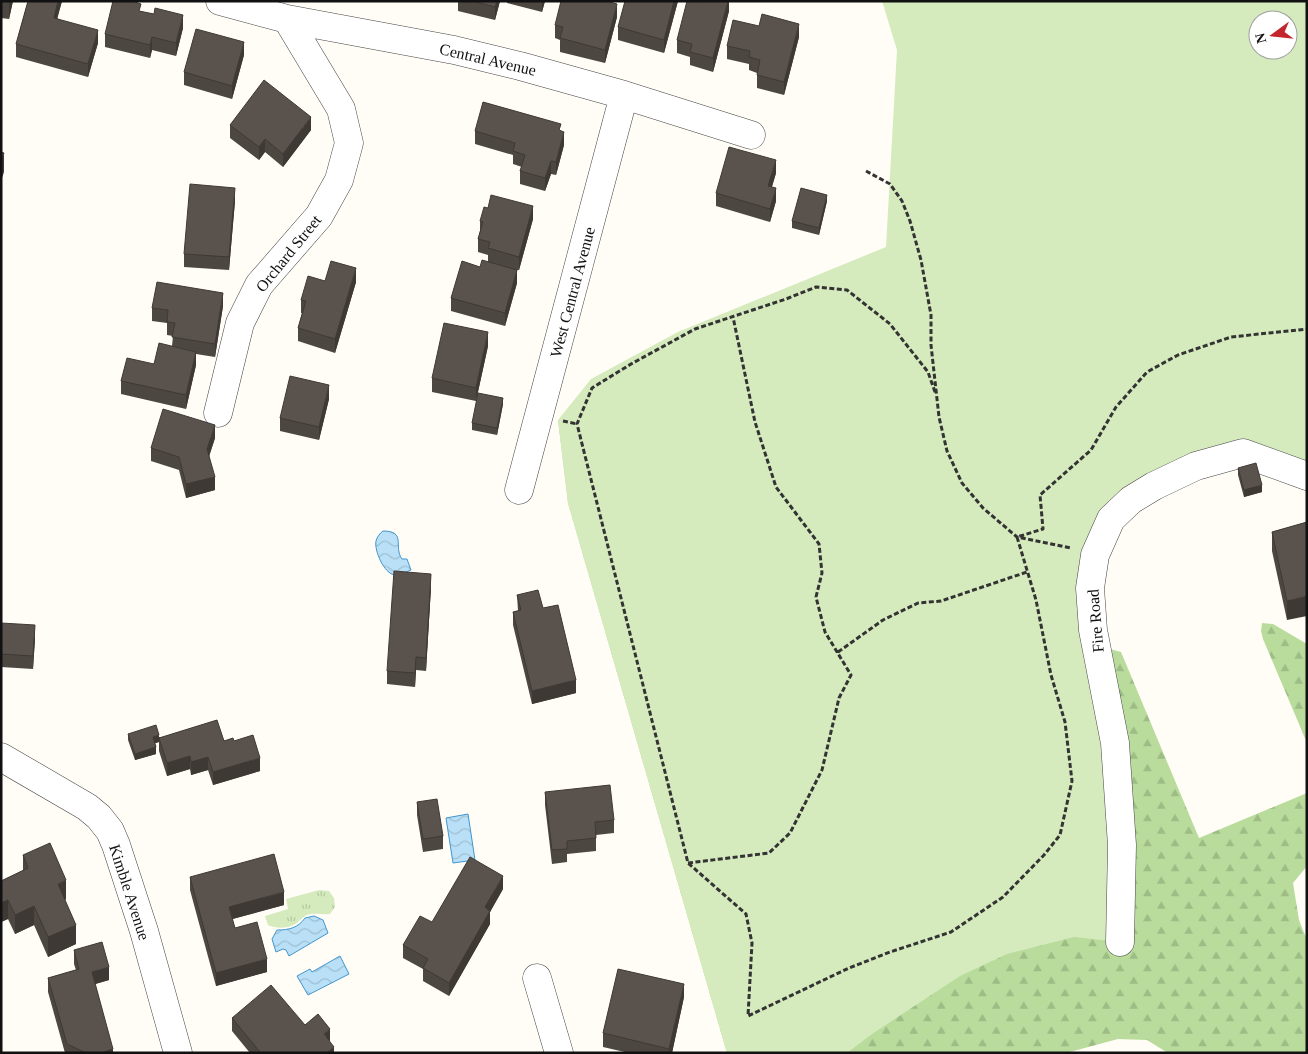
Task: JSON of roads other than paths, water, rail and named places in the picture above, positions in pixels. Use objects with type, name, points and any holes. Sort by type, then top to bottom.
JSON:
[{"type":"street","name":"Central Avenue","points":[[220,1],[287,19],[454,50],[520,66],[624,95],[751,135]]},
{"type":"street","name":"Orchard Street","points":[[218,413],[240,323],[259,285],[319,216],[339,180],[349,143],[341,109],[287,19]]},
{"type":"street","name":"West Central Avenue","points":[[519,490],[624,95]]},
{"type":"street","name":"Fire Road","points":[[1120,942],[1122,845],[1115,743],[1093,630],[1090,588],[1095,555],[1111,519],[1131,500],[1154,486],[1196,466],[1243,453],[1307,476]]},
{"type":"street","name":"Kimble Avenue","points":[[1,757],[87,807],[99,817],[110,831],[144,931],[178,1053]]},
{"type":"street","points":[[537,978],[559,1053]]},
{"type":"water","points":[[383,531],[395,534],[402,559],[407,559],[411,570],[395,575],[387,571],[378,555],[376,545],[377,538]]},
{"type":"water","points":[[468,814],[475,860],[453,863],[446,818]]},
{"type":"water","points":[[314,916],[323,920],[328,933],[289,956],[286,950],[283,949],[276,952],[272,939],[277,930],[293,928],[305,918]]},
{"type":"water","points":[[340,956],[349,974],[308,995],[297,976],[310,969],[312,972]]}]
